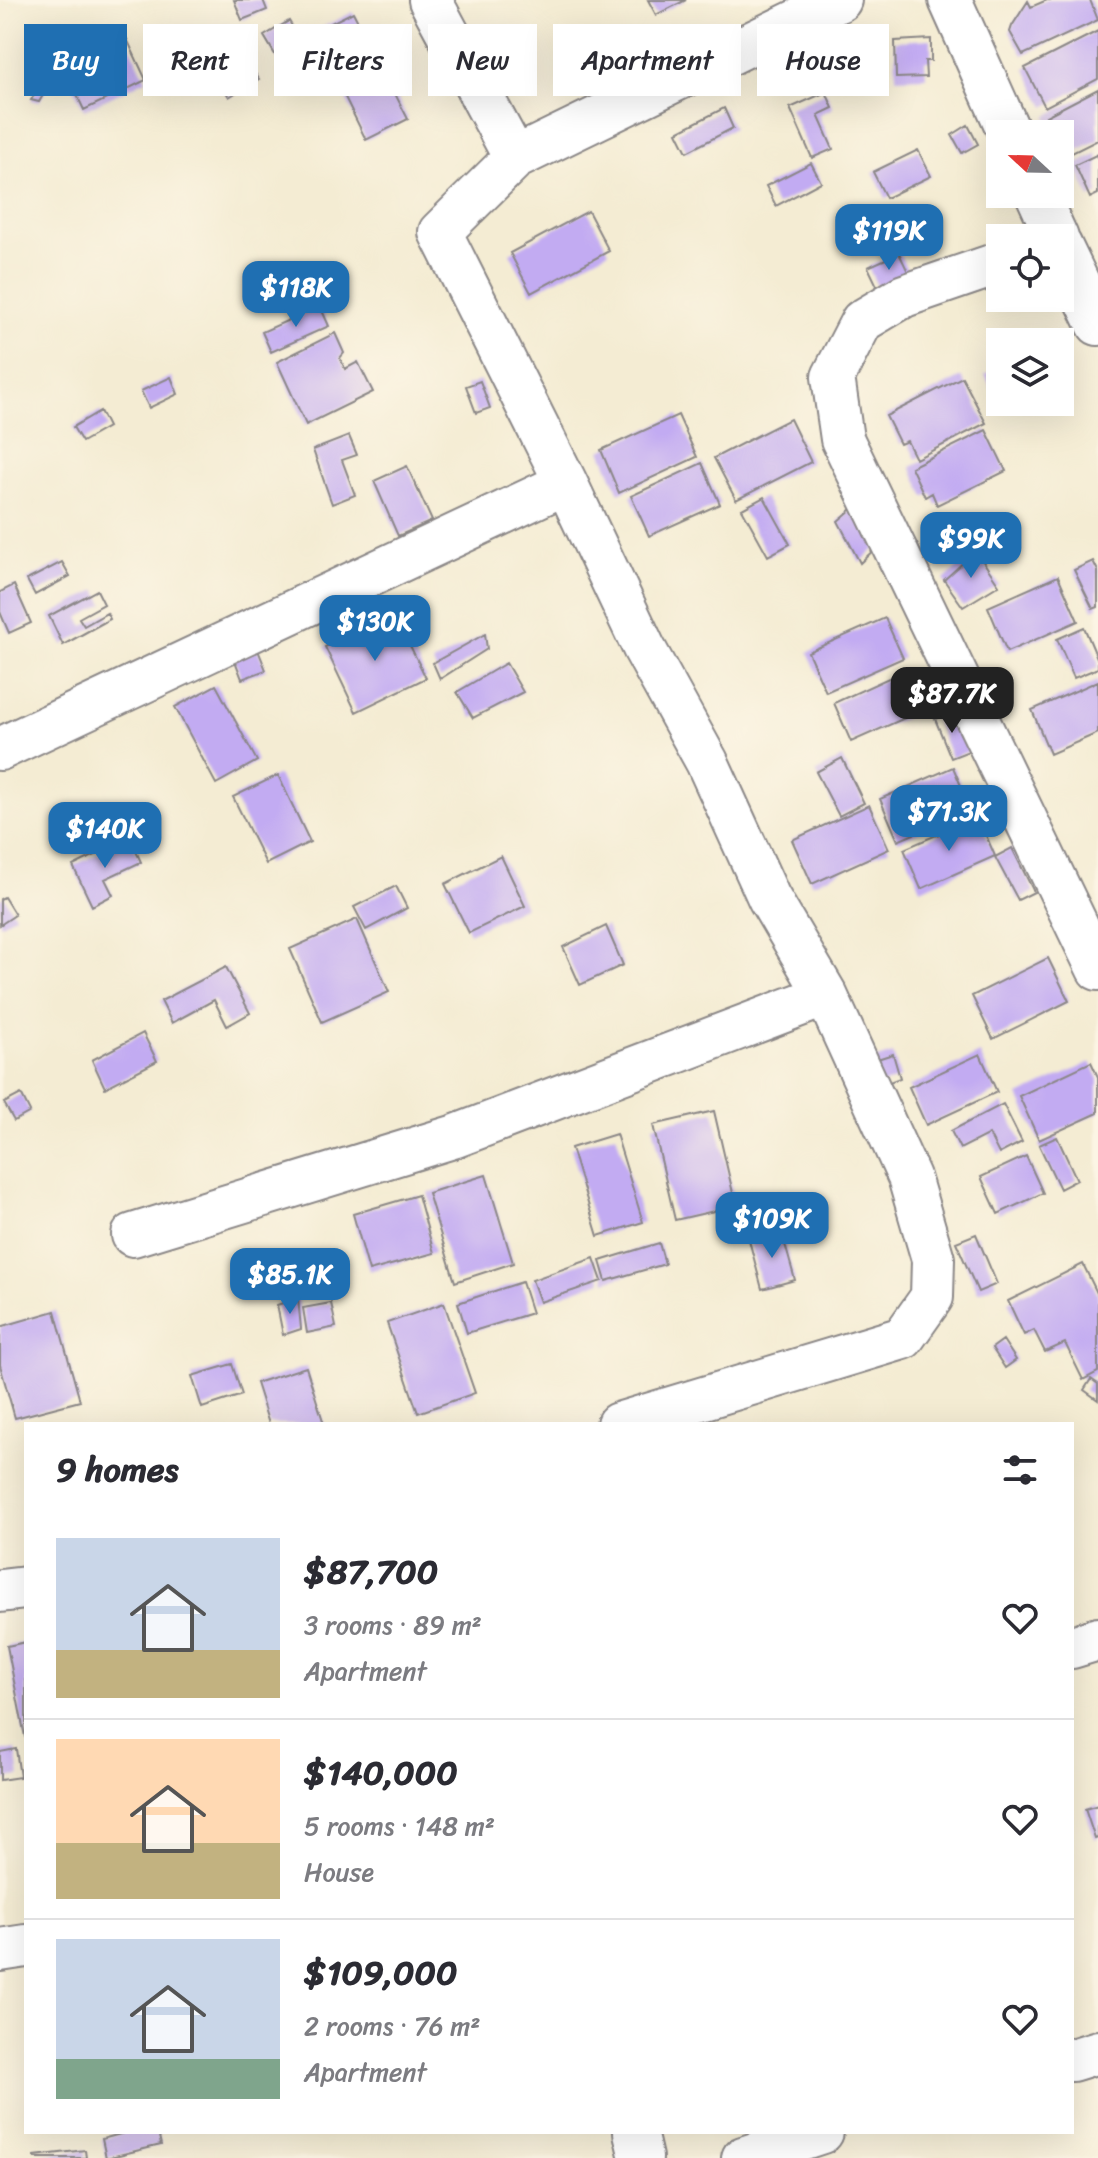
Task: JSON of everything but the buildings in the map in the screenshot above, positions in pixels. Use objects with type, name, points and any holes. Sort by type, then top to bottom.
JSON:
[{"type":"street","points":[[430,0],[515,158]]},
{"type":"street","points":[[625,1422],[903,1338],[932,1297],[933,1259],[909,1177],[826,995],[769,898],[707,762],[644,648],[566,483],[440,232],[515,158],[840,0]]},
{"type":"street","points":[[950,0],[1004,120]]},
{"type":"street","points":[[986,268],[904,296],[862,321],[833,377],[839,424],[842,439],[1098,969]]},
{"type":"street","points":[[1074,274],[1098,324]]},
{"type":"street","points":[[0,749],[566,483]]},
{"type":"street","points":[[133,1235],[456,1136],[826,995]]},
{"type":"street","points":[[0,1591],[24,1588]]},
{"type":"street","points":[[1074,1646],[1098,1639]]},
{"type":"street","points":[[0,1950],[24,1946]]},
{"type":"street","points":[[1074,2059],[1098,2052]]},
{"type":"street","points":[[635,2134],[641,2158]]},
{"type":"street","points":[[743,2158],[816,2134]]},
{"type":"street","points":[[840,2134],[846,2158]]}]
